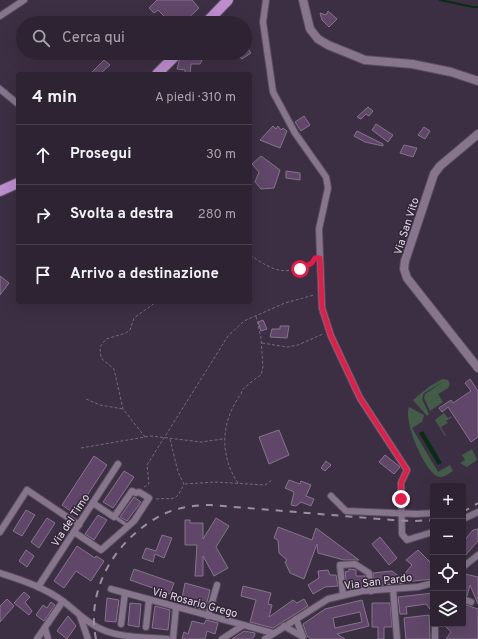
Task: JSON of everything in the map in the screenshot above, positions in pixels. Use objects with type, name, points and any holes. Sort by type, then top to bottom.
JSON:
[{"type":"main road","points":[[213,16],[228,0]]},
{"type":"main road","points":[[159,72],[171,60]]},
{"type":"main road","points":[[0,191],[16,184]]},
{"type":"street","points":[[0,16],[24,0]]},
{"type":"street","points":[[266,0],[263,22],[273,92],[295,133],[326,177],[328,188],[319,229],[322,308],[330,333],[360,398],[407,470],[401,483],[403,513],[402,534],[407,540],[430,533]]},
{"type":"street","points":[[304,0],[310,29],[318,40],[328,45],[365,60],[412,64],[451,72],[478,81]]},
{"type":"street","points":[[0,89],[16,102]]},
{"type":"street","name":"Via San Vito","points":[[478,134],[440,166],[434,174],[405,260],[404,269],[407,278],[478,368]]},
{"type":"street","name":"Via del Timo","points":[[38,587],[118,464]]},
{"type":"street","points":[[0,532],[27,490],[79,525]]},
{"type":"street","points":[[74,532],[101,550],[134,521],[149,498],[140,492],[136,493],[132,491],[114,517],[93,503]]},
{"type":"street","points":[[331,496],[346,511],[430,513]]},
{"type":"street","points":[[466,518],[478,512]]},
{"type":"street","points":[[466,565],[478,555]]},
{"type":"street","points":[[343,595],[340,565],[355,564],[369,573],[371,591]]},
{"type":"street","points":[[0,573],[38,587],[63,601],[100,629],[125,637],[167,639]]},
{"type":"street","name":"Via San Pardo","points":[[265,639],[328,599],[343,595],[430,583]]},
{"type":"street","points":[[208,616],[217,584]]},
{"type":"street","name":"Via Rosario Grego","points":[[111,589],[242,626],[273,633]]},
{"type":"street","points":[[393,589],[397,639]]},
{"type":"street","points":[[121,624],[125,593]]},
{"type":"street","points":[[146,627],[149,600]]},
{"type":"street","points":[[466,600],[471,602]]},
{"type":"street","points":[[37,639],[63,601]]},
{"type":"street","points":[[173,639],[176,607]]},
{"type":"street","points":[[79,614],[87,636]]},
{"type":"street","points":[[296,619],[304,638]]},
{"type":"street","points":[[222,639],[242,626]]},
{"type":"street","points":[[284,626],[295,636],[304,638]]},
{"type":"street","points":[[435,627],[435,639]]},
{"type":"street","points":[[45,628],[48,639]]},
{"type":"lane","points":[[114,517],[128,526]]},
{"type":"path","points":[[252,256],[270,269],[284,271],[300,269],[312,263],[315,258],[320,258]]},
{"type":"path","points":[[140,492],[149,484],[147,465],[228,336],[244,321],[285,302],[314,295],[321,296]]},
{"type":"path","points":[[145,437],[123,409],[114,369],[101,358],[100,347],[106,339],[130,330],[134,318],[153,304]]},
{"type":"path","points":[[238,483],[232,474],[224,439],[228,416],[242,390],[261,375],[263,367],[261,343],[256,315]]},
{"type":"path","points":[[261,343],[287,347],[298,345],[312,338],[330,333]]},
{"type":"path","points":[[86,399],[100,405],[123,409]]},
{"type":"path","points":[[81,448],[145,437],[165,437],[201,442],[224,439]]},
{"type":"path","points":[[147,500],[173,500],[179,496],[184,484],[178,472],[170,438]]},
{"type":"path","points":[[184,484],[215,482],[265,485],[272,480]]},
{"type":"shaded area","points":[[442,379],[448,380],[450,384],[448,388],[438,394],[443,402],[430,411],[424,398],[425,394],[443,382],[424,393],[422,399],[429,414],[427,416],[413,400],[430,386]]},
{"type":"shaded area","points":[[409,407],[424,415],[422,422],[412,428],[438,472],[450,465],[453,471],[447,475],[439,477],[426,465],[412,433],[409,422]]},
{"type":"shaded area","points":[[444,413],[448,418],[451,416],[452,417],[446,421],[448,423],[441,427],[446,436],[435,420]]},
{"type":"shaded area","points":[[423,431],[442,463],[438,465],[419,433]]},
{"type":"shaded area","points":[[472,449],[477,460],[467,467],[460,463],[465,460],[462,455]]},
{"type":"building","points":[[157,0],[192,0],[199,8],[190,16],[164,16],[158,10],[154,13],[149,8]]},
{"type":"building","points":[[328,11],[337,19],[329,27],[322,20],[320,13],[326,15]]},
{"type":"building","points":[[104,60],[110,65],[102,72],[92,72]]},
{"type":"building","points":[[202,60],[200,64],[191,64],[190,72],[177,69],[179,61]]},
{"type":"building","points":[[368,107],[373,111],[369,116],[366,114],[361,119],[357,117]]},
{"type":"building","points":[[304,116],[310,125],[301,131],[295,122]]},
{"type":"building","points":[[376,124],[393,135],[388,142],[372,130]]},
{"type":"building","points":[[273,126],[276,129],[278,126],[281,130],[283,128],[287,131],[280,148],[260,140]]},
{"type":"building","points":[[424,127],[430,131],[425,139],[418,135]]},
{"type":"building","points":[[357,131],[383,144],[383,146],[365,142],[354,136]]},
{"type":"building","points":[[404,145],[417,148],[413,157],[400,153]]},
{"type":"building","points":[[261,156],[280,170],[274,188],[261,189],[255,182],[259,172],[252,164]]},
{"type":"building","points":[[286,171],[300,173],[300,180],[286,178]]},
{"type":"building","points":[[0,276],[9,283],[0,295]]},
{"type":"building","points":[[263,320],[267,329],[261,331],[258,322]]},
{"type":"building","points":[[280,326],[289,326],[287,338],[270,337],[272,329],[280,329]]},
{"type":"building","points":[[470,379],[478,391],[478,437],[471,442],[448,407],[442,412],[439,408],[451,400],[453,403],[471,391],[465,383]]},
{"type":"building","points":[[279,430],[289,455],[269,464],[259,437]]},
{"type":"building","points":[[385,455],[400,467],[394,474],[379,462]]},
{"type":"building","points":[[94,456],[107,465],[75,514],[62,505]]},
{"type":"building","points":[[326,461],[331,465],[325,471],[321,468]]},
{"type":"building","points":[[124,471],[134,477],[113,508],[103,502]]},
{"type":"building","points":[[289,480],[300,484],[301,481],[311,485],[306,496],[314,499],[311,506],[301,502],[296,506],[291,505],[294,492],[285,488]]},
{"type":"building","points":[[134,497],[141,502],[127,521],[120,517]]},
{"type":"building","points":[[26,510],[35,515],[22,536],[13,531]]},
{"type":"building","points":[[98,515],[107,520],[94,540],[85,534]]},
{"type":"building","points":[[47,518],[55,523],[39,548],[31,542]]},
{"type":"building","points":[[216,518],[229,526],[216,547],[228,568],[214,576],[203,556],[203,576],[195,576],[197,545],[185,545],[185,520],[190,520],[190,523],[203,523],[203,539]]},
{"type":"building","points":[[278,527],[312,540],[316,528],[359,560],[344,560],[318,553],[317,544],[304,579],[290,573],[285,562],[287,560],[279,553],[278,540],[274,538]]},
{"type":"building","points":[[478,529],[478,541],[466,555],[466,538],[473,530]]},
{"type":"building","points":[[162,535],[172,538],[164,558],[155,554],[153,562],[142,558],[146,548],[156,551]]},
{"type":"building","points":[[380,537],[397,558],[389,565],[372,544]]},
{"type":"building","points":[[77,546],[95,558],[96,556],[104,561],[91,581],[76,571],[64,588],[54,581]]},
{"type":"building","points":[[26,550],[34,556],[27,567],[19,561]]},
{"type":"building","points":[[418,550],[430,562],[430,579],[375,586],[373,573],[392,571],[401,578],[412,565],[406,560]]},
{"type":"building","points":[[134,569],[174,583],[170,594],[130,580]]},
{"type":"building","points":[[349,569],[356,570],[356,576],[365,576],[366,586],[347,589],[345,572],[349,571]]},
{"type":"building","points":[[328,570],[330,575],[336,575],[338,586],[325,587],[313,594],[308,585],[319,578],[318,571]]},
{"type":"building","points":[[466,574],[478,577],[478,604],[470,585],[467,596]]},
{"type":"building","points":[[185,583],[210,590],[205,610],[181,603]]},
{"type":"building","points":[[243,586],[271,593],[268,604],[272,605],[269,617],[293,600],[297,603],[304,599],[308,606],[273,628],[250,622],[256,600],[241,596]]},
{"type":"building","points":[[24,592],[30,597],[25,602],[32,611],[29,615],[14,603]]},
{"type":"building","points":[[430,593],[430,609],[426,604],[406,607],[407,614],[400,614],[398,597]]},
{"type":"building","points":[[107,598],[119,600],[116,622],[105,621]]},
{"type":"building","points":[[7,599],[14,606],[0,622],[0,606]]},
{"type":"building","points":[[362,600],[369,626],[337,634],[345,639],[311,639],[307,636],[303,624],[325,609]],"holes":[[[360,612],[362,622],[335,628],[333,618]]]},
{"type":"building","points":[[51,602],[55,605],[44,621],[36,615],[43,605],[47,608]]},
{"type":"building","points":[[130,603],[141,604],[139,627],[128,625]]},
{"type":"building","points":[[372,603],[390,603],[392,627],[384,627],[384,639],[378,639],[378,627],[372,627]]},
{"type":"building","points":[[466,605],[478,609],[478,639],[446,639],[451,632],[446,627],[466,627]]},
{"type":"building","points":[[155,606],[170,610],[168,630],[152,628]]},
{"type":"building","points":[[429,615],[430,639],[406,639],[404,618]]},
{"type":"building","points":[[68,616],[76,626],[67,639],[57,631]]},
{"type":"building","points":[[206,620],[218,623],[215,634],[207,631],[205,639],[182,639],[184,632],[188,634],[192,621],[204,624]]},
{"type":"building","points":[[244,631],[255,633],[254,637],[251,639],[232,639]]},
{"type":"waterway","points":[[440,0],[478,7]]},
{"type":"railway","points":[[466,510],[478,503]]},
{"type":"railway","points":[[96,639],[94,619],[96,600],[101,582],[109,564],[120,549],[134,535],[149,523],[171,511],[200,505],[211,505],[392,520],[430,520]]},
{"type":"route","points":[[300,269],[312,263],[315,258],[320,258],[322,308],[331,336],[360,398],[407,470],[401,483],[401,499]]}]
